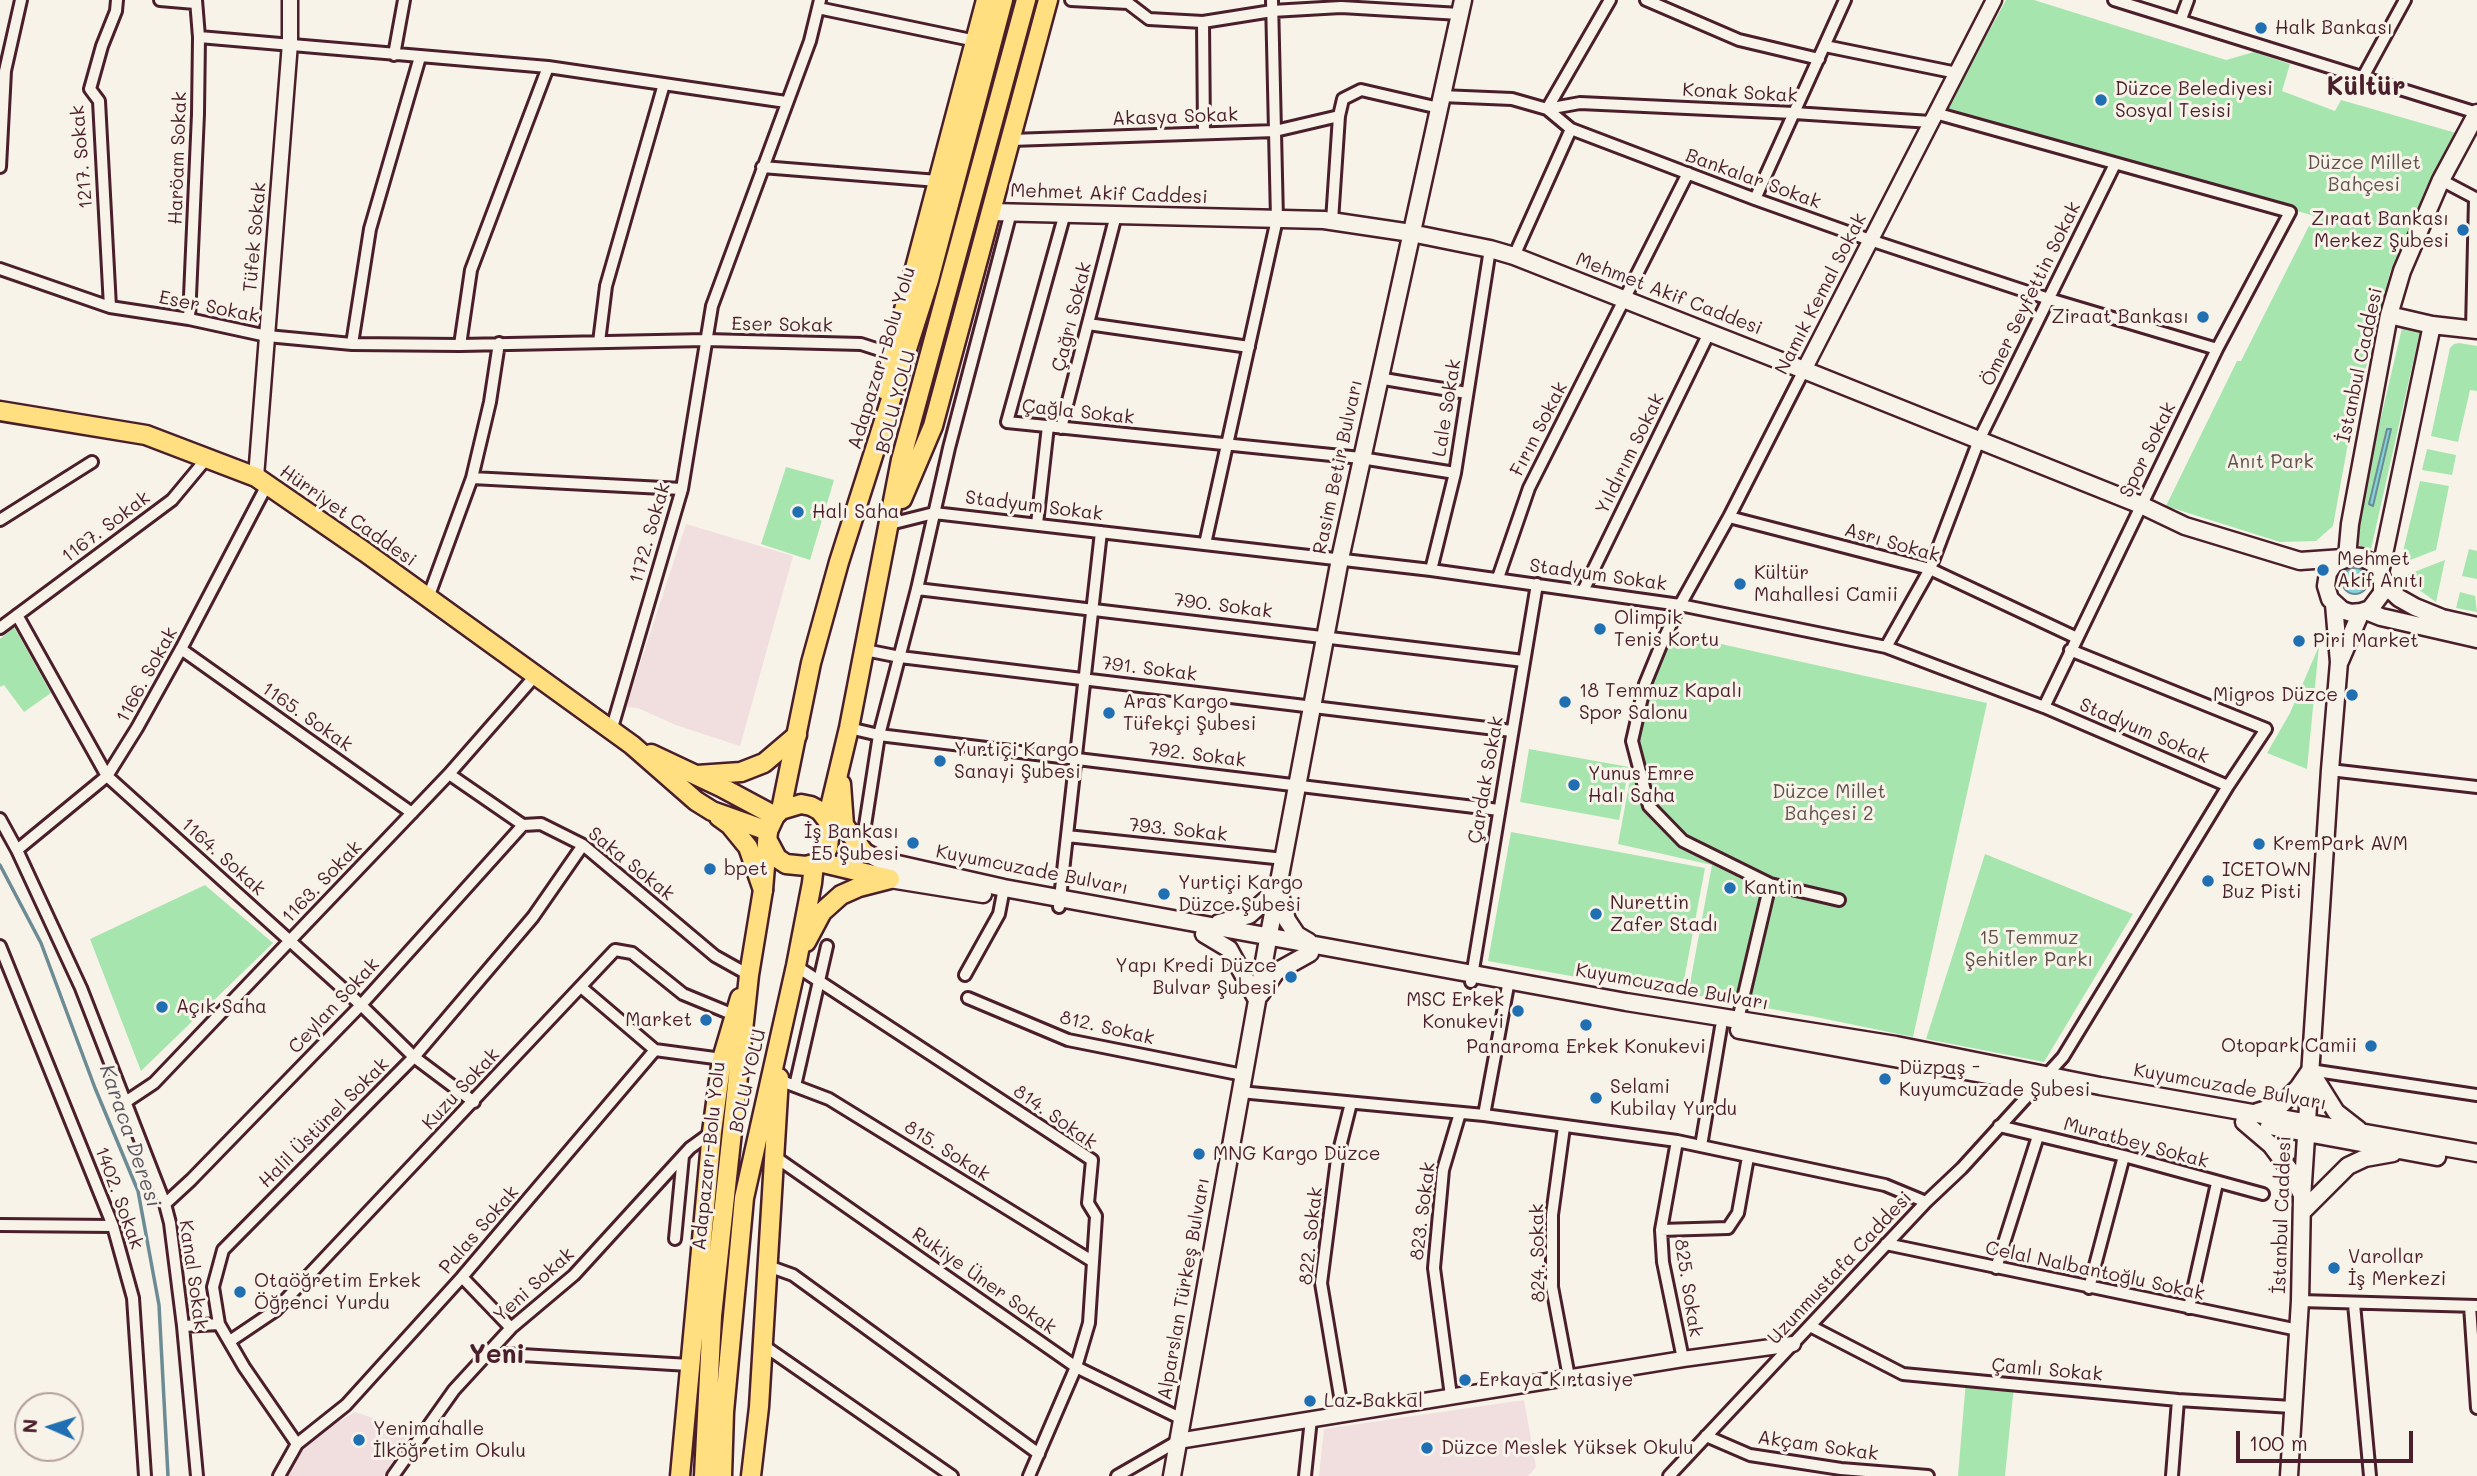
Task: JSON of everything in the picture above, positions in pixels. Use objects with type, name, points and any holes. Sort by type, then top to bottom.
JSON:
[{"type":"main road","points":[[839,562],[986,0]]},
{"type":"main road","name":"Adapazarı-Bolu Yolu","points":[[704,1476],[712,1316],[749,975],[773,824],[797,735],[811,663],[839,562],[929,280],[1003,0]]},
{"type":"main road","name":"BOLU YOLU","points":[[827,820],[841,770],[901,460],[1026,0]]},
{"type":"main road","points":[[890,524],[933,426],[1048,0]]},
{"type":"main road","name":"Rasim Betir Bulvarı","points":[[1268,940],[1361,458],[1462,7]]},
{"type":"main road","name":"İstanbul Caddesi","points":[[2345,558],[2389,315],[2402,271],[2441,180],[2477,113]]},
{"type":"main road","name":"Mehmet Akif Caddesi","points":[[991,212],[1332,222],[1411,233],[1514,256],[2141,505],[2185,526],[2300,561]]},
{"type":"main road","points":[[2389,315],[2432,325],[2474,329]]},
{"type":"main road","points":[[2334,604],[2351,613],[2364,611],[2378,602],[2382,593],[2382,578],[2422,363],[2432,325]]},
{"type":"main road","name":"Hürriyet Caddesi","points":[[0,411],[146,435],[261,481],[632,745],[696,801],[712,811],[773,824]]},
{"type":"main road","points":[[2300,561],[2361,557],[2369,560],[2399,598],[2442,618],[2477,626]]},
{"type":"main road","points":[[2326,586],[2334,564],[2345,558]]},
{"type":"main road","points":[[2300,561],[2326,586],[2334,604],[2339,662]]},
{"type":"main road","points":[[2364,611],[2477,639]]},
{"type":"main road","points":[[2339,662],[2364,611]]},
{"type":"main road","name":"İstanbul Caddesi","points":[[2289,1476],[2300,1301],[2302,1194],[2339,662]]},
{"type":"main road","points":[[695,775],[741,772],[764,763],[797,735]]},
{"type":"main road","name":"Hürriyet Caddesi","points":[[632,745],[695,775],[773,824]]},
{"type":"main road","points":[[841,770],[844,825],[863,851]]},
{"type":"main road","points":[[696,801],[730,825],[748,847],[763,890]]},
{"type":"main road","points":[[816,863],[828,848],[831,839],[827,820],[811,806],[790,805],[773,824],[777,858],[796,867],[816,863],[890,879]]},
{"type":"main road","points":[[831,839],[863,851]]},
{"type":"main road","name":"Kuyumcuzade Bulvarı","points":[[863,851],[880,860],[1003,892],[1059,903],[1732,1026],[2307,1127],[2410,1152],[2477,1164]]},
{"type":"main road","name":"BOLU YOLU","points":[[722,1476],[744,1198],[797,962],[816,863]]},
{"type":"main road","points":[[797,962],[822,912],[841,895],[890,879]]},
{"type":"main road","name":"Kuyumcuzade Bulvarı","points":[[890,879],[1003,892]]},
{"type":"main road","points":[[1278,889],[1287,920],[1297,935],[1312,949],[1276,972],[1257,1000],[1229,949],[1208,929],[1249,915],[1278,889]]},
{"type":"main road","name":"Alparslan Türkeş Bulvarı","points":[[1172,1476],[1268,940]]},
{"type":"main road","points":[[680,1476],[712,1132],[722,1059],[749,975]]},
{"type":"main road","points":[[751,1476],[759,1407],[774,1156],[787,1083],[782,1027]]},
{"type":"main road","points":[[2302,1194],[2289,1169],[2249,1117],[2282,1104],[2298,1088],[2310,1070],[2336,1112],[2360,1131]]},
{"type":"main road","name":"Kuyumcuzade Bulvarı","points":[[2307,1127],[2360,1131],[2477,1153]]},
{"type":"main road","points":[[2302,1212],[2348,1166],[2365,1158],[2410,1152]]},
{"type":"street","points":[[0,167],[3,71],[21,0]]},
{"type":"street","points":[[160,0],[196,2]]},
{"type":"street","name":"Tüfek Sokak","points":[[261,481],[267,336],[290,43],[290,0]]},
{"type":"street","points":[[394,55],[404,0]]},
{"type":"street","points":[[1071,0],[1128,3],[1149,19],[1203,22],[1272,6],[1462,7]]},
{"type":"street","points":[[1547,109],[1610,0]]},
{"type":"street","points":[[1646,0],[1739,40],[1819,59]]},
{"type":"street","points":[[1755,199],[1845,0]]},
{"type":"street","name":"Namık Kemal Sokak","points":[[1839,900],[1770,884],[1682,841],[1649,806],[1632,741],[1645,684],[1680,605],[1729,517],[1994,0]]},
{"type":"street","points":[[2114,0],[2477,113]]},
{"type":"street","points":[[2181,19],[2188,0]]},
{"type":"street","points":[[2363,77],[2404,0]]},
{"type":"street","name":"Haröam Sokak","points":[[189,318],[199,37],[196,2]]},
{"type":"street","points":[[819,4],[976,41]]},
{"type":"street","name":"1172. Sokak","points":[[611,731],[682,489],[712,306],[810,41],[819,4]]},
{"type":"street","name":"1217. Sokak","points":[[110,307],[99,101],[90,89],[116,5]]},
{"type":"street","points":[[1205,544],[1278,219],[1272,6]]},
{"type":"street","points":[[1203,22],[1204,133]]},
{"type":"street","points":[[199,37],[548,67],[786,102]]},
{"type":"street","points":[[1825,46],[1956,73]]},
{"type":"street","points":[[352,344],[370,229],[420,57]]},
{"type":"street","points":[[460,345],[471,270],[548,67]]},
{"type":"street","points":[[599,342],[606,286],[616,246],[664,84]]},
{"type":"street","name":"Bankalar Sokak","points":[[1339,116],[1343,99],[1361,90],[1440,102],[1513,99],[1547,109],[1571,129],[1870,240],[2049,299],[2217,349]]},
{"type":"street","name":"Konak Sokak","points":[[1547,109],[1580,103],[1933,118],[2290,212]]},
{"type":"street","points":[[1332,222],[1339,116]]},
{"type":"street","name":"Akasya Sokak","points":[[1011,140],[1275,131],[1339,116]]},
{"type":"street","points":[[1514,256],[1571,129]]},
{"type":"street","name":"Ömer Seyfettin Sokak","points":[[1886,647],[1930,569],[1979,440],[2115,164]]},
{"type":"street","points":[[762,167],[938,181]]},
{"type":"street","name":"Fırın Sokak","points":[[1498,578],[1529,488],[1688,173]]},
{"type":"street","points":[[2441,180],[2476,199],[2474,329]]},
{"type":"street","points":[[864,832],[879,735],[1011,212]]},
{"type":"street","name":"Spor Sokak","points":[[2044,706],[2217,349],[2290,212]]},
{"type":"street","name":"Çağla Sokak","points":[[1065,214],[1007,422],[1361,458],[1455,473]]},
{"type":"street","name":"Çağrı Sokak","points":[[1061,428],[1116,215]]},
{"type":"street","name":"Lale Sokak","points":[[1431,570],[1455,473],[1490,250]]},
{"type":"street","name":"Eser Sokak","points":[[0,269],[110,307],[189,318],[267,336],[352,344],[460,345],[706,340],[861,344],[892,354]]},
{"type":"street","points":[[1088,324],[1249,347]]},
{"type":"street","name":"Yıldırım Sokak","points":[[1583,591],[1709,333]]},
{"type":"street","points":[[428,598],[472,478],[491,402],[499,343]]},
{"type":"street","points":[[1378,378],[1467,393]]},
{"type":"street","points":[[1037,524],[1048,426]]},
{"type":"street","name":"1167. Sokak","points":[[0,628],[172,500],[207,458]]},
{"type":"street","points":[[0,520],[92,461]]},
{"type":"street","points":[[472,478],[682,489]]},
{"type":"street","name":"1166. Sokak","points":[[17,850],[107,776],[181,649],[261,481]]},
{"type":"street","points":[[890,524],[934,513]]},
{"type":"street","name":"Stadyum Sokak","points":[[934,513],[1498,578],[1680,605],[1886,647],[2044,706],[2228,786]]},
{"type":"street","name":"Asrı Sokak","points":[[1729,517],[1930,569],[2077,638]]},
{"type":"street","points":[[1059,903],[1101,532]]},
{"type":"street","name":"Çardak Sokak","points":[[1471,977],[1537,584]]},
{"type":"street","name":"790. Sokak","points":[[917,589],[1524,660]]},
{"type":"street","points":[[17,615],[107,776]]},
{"type":"street","name":"1165. Sokak","points":[[181,649],[412,813]]},
{"type":"street","name":"791. Sokak","points":[[865,650],[900,657],[1512,730]]},
{"type":"street","name":"Uzunmustafa Caddesi","points":[[1669,1476],[1886,1244],[1962,1168],[2063,1057],[2228,786],[2266,729],[2070,650]]},
{"type":"street","name":"1163. Sokak","points":[[124,1102],[154,1083],[449,774],[535,676]]},
{"type":"street","name":"792. Sokak","points":[[849,729],[879,735],[1499,810]]},
{"type":"street","points":[[2330,770],[2477,787]]},
{"type":"street","name":"Saka Sokak","points":[[449,774],[523,825],[541,824],[583,845],[715,956],[749,975]]},
{"type":"street","name":"1164. Sokak","points":[[107,776],[361,1005],[414,1057],[474,1102]]},
{"type":"street","name":"Kanal Sokak","points":[[0,819],[81,988],[165,1204],[170,1223],[183,1326],[197,1476]]},
{"type":"street","name":"Ceylan Sokak","points":[[165,1204],[361,1005],[523,825]]},
{"type":"street","name":"793. Sokak","points":[[1067,836],[1284,859]]},
{"type":"street","name":"Halil Üstünel Sokak","points":[[297,1444],[244,1367],[219,1324],[213,1286],[223,1250],[414,1057],[533,917],[583,845]]},
{"type":"street","points":[[1701,1146],[1770,884]]},
{"type":"street","points":[[965,975],[999,914],[1003,892]]},
{"type":"street","name":"1402. Sokak","points":[[0,946],[113,1226],[132,1298],[145,1476]]},
{"type":"street","points":[[787,1083],[820,981],[827,947]]},
{"type":"street","name":"Kuzu Sokak","points":[[230,1341],[276,1310],[615,950],[632,953],[683,993],[734,1016]]},
{"type":"street","name":"814. Sokak","points":[[797,962],[820,981],[1092,1160],[1088,1203],[1096,1216],[1089,1323],[1076,1367],[1029,1476]]},
{"type":"street","points":[[1484,1115],[1508,984]]},
{"type":"street","points":[[581,987],[655,1050],[722,1059]]},
{"type":"street","name":"812. Sokak","points":[[968,998],[1068,1041],[1243,1075]]},
{"type":"street","name":"Palas Sokak","points":[[279,1476],[297,1444],[346,1405],[462,1277],[655,1050]]},
{"type":"street","points":[[2310,1070],[2477,1095]]},
{"type":"street","name":"815. Sokak","points":[[787,1083],[829,1099],[1092,1261]]},
{"type":"street","points":[[1240,1092],[1484,1115],[1677,1141],[1885,1185],[1926,1202]]},
{"type":"street","name":"822. Sokak","points":[[1343,1414],[1321,1283],[1337,1159],[1351,1103]]},
{"type":"street","name":"823. Sokak","points":[[1451,1396],[1434,1269],[1443,1170],[1460,1113]]},
{"type":"street","name":"Muratbey Sokak","points":[[2000,1126],[2263,1194]]},
{"type":"street","name":"824. Sokak","points":[[1564,1127],[1552,1215],[1552,1287],[1569,1377]]},
{"type":"street","name":"Yeni Sokak","points":[[393,1476],[454,1390],[511,1328],[574,1275],[683,1156],[712,1132]]},
{"type":"street","points":[[1996,1268],[2038,1136]]},
{"type":"street","name":"825. Sokak","points":[[1677,1141],[1661,1230],[1663,1262],[1682,1359]]},
{"type":"street","points":[[675,1239],[683,1156]]},
{"type":"street","name":"Rukiye Üner Sokak","points":[[774,1156],[1076,1367],[1182,1419]]},
{"type":"street","points":[[2090,1288],[2124,1156]]},
{"type":"street","points":[[1661,1230],[1728,1228],[1738,1213],[1748,1157]]},
{"type":"street","points":[[2189,1308],[2217,1183]]},
{"type":"street","points":[[0,1225],[113,1226]]},
{"type":"street","name":"Celal Nalbantoğlu Sokak","points":[[1886,1244],[2298,1330]]},
{"type":"street","points":[[768,1266],[793,1275],[1039,1454]]},
{"type":"street","points":[[462,1277],[511,1328]]},
{"type":"street","points":[[2300,1301],[2474,1306],[2477,1408]]},
{"type":"street","points":[[2354,1304],[2370,1476]]},
{"type":"street","points":[[183,1326],[219,1324]]},
{"type":"street","name":"Çamlı Sokak","points":[[1810,1326],[1902,1374],[2178,1400],[2292,1407]]},
{"type":"street","points":[[1116,1476],[1178,1441],[1682,1359],[1793,1344]]},
{"type":"street","points":[[763,1345],[952,1476]]},
{"type":"street","points":[[488,1353],[689,1365]]},
{"type":"street","points":[[2172,1476],[2178,1400]]},
{"type":"street","points":[[1305,1476],[1311,1419]]},
{"type":"street","name":"Akçam Sokak","points":[[1706,1436],[1750,1455],[1841,1469],[1928,1476]]},
{"type":"shaded area","points":[[686,524],[793,556],[740,746],[676,725],[638,708],[626,707]]},
{"type":"shaded area","name":"Düzce Meslek Yüksek Okulu","points":[[1524,1400],[1536,1467],[1528,1476],[1319,1476],[1324,1429]]},
{"type":"shaded area","name":"Yenimahalle İlköğretim Okulu","points":[[355,1412],[410,1431],[384,1476],[288,1476],[303,1450],[322,1431]]},
{"type":"green space","name":"Düzce Millet Bahçesi","points":[[2006,0],[2034,0],[2226,60],[2254,52],[2290,64],[2282,91],[2335,111],[2341,100],[2456,133],[2390,272],[2361,387],[2358,388],[2333,526],[2316,541],[2280,542],[2166,506],[2237,361],[2241,361],[2314,216],[2143,164],[1946,109]]},
{"type":"green space","points":[[2402,328],[2420,331],[2371,549],[2354,544],[2359,511]]},
{"type":"green space","points":[[2459,343],[2477,346],[2477,391],[2470,390],[2458,442],[2431,436],[2450,348]]},
{"type":"green space","points":[[2427,449],[2456,455],[2452,475],[2422,470]]},
{"type":"green space","name":"Halı Saha","points":[[786,467],[834,480],[810,560],[761,544]]},
{"type":"green space","points":[[2420,481],[2449,486],[2436,550],[2400,564]]},
{"type":"green space","points":[[2469,549],[2477,551],[2477,579],[2462,576]]},
{"type":"green space","points":[[2445,560],[2436,602],[2401,577]]},
{"type":"green space","points":[[2460,592],[2475,596],[2477,612],[2456,608]]},
{"type":"green space","points":[[14,627],[51,693],[24,712],[4,685],[0,687],[0,639]]},
{"type":"green space","name":"Düzce Millet Bahçesi 2","points":[[1658,630],[1987,703],[1913,1037],[1688,994],[1712,865],[1618,844]]},
{"type":"green space","points":[[2319,646],[2307,769],[2267,753],[2290,713]]},
{"type":"green space","name":"Yunus Emre Halı Saha","points":[[1529,749],[1629,767],[1619,820],[1520,802]]},
{"type":"green space","name":"Nurettin Zafer Stadı","points":[[1511,832],[1705,868],[1681,996],[1488,961]]},
{"type":"green space","name":"15 Temmuz Şehitler Parkı","points":[[1985,854],[2133,914],[2044,1062],[1926,1039]]},
{"type":"green space","name":"Açık Saha","points":[[205,885],[273,943],[141,1071],[90,939]]},
{"type":"green space","points":[[1966,1380],[2014,1385],[2005,1476],[1958,1476]]},
{"type":"water","points":[[2387,429],[2391,429],[2373,506],[2369,504]]},
{"type":"water","points":[[2355,568],[2364,572],[2368,581],[2364,590],[2355,594],[2346,590],[2342,581],[2346,572]]},
{"type":"waterway","name":"Karaca Deresi","points":[[0,865],[41,943],[95,1088],[138,1191],[159,1305],[168,1476]]},
{"type":"place","name":"Halk Bankası","points":[[2261,28]]},
{"type":"place","name":"Düzce Belediyesi Sosyal Tesisi","points":[[2101,100]]},
{"type":"place","name":"Zıraat Bankası Merkez Şubesi","points":[[2463,230]]},
{"type":"place","name":"Ziraat Bankası","points":[[2203,317]]},
{"type":"place","name":"Halı Saha","points":[[798,512]]},
{"type":"place","name":"Mehmet Akif Anıtı","points":[[2323,570]]},
{"type":"place","name":"Kültür Mahallesi Camii","points":[[1740,584]]},
{"type":"place","name":"Olimpik Tenis Kortu","points":[[1600,629]]},
{"type":"place","name":"Piri Market","points":[[2299,641]]},
{"type":"place","name":"Migros Düzce","points":[[2352,695]]},
{"type":"place","name":"18 Temmuz Kapalı Spor Salonu","points":[[1565,702]]},
{"type":"place","name":"Aras Kargo Tüfekçi Şubesi","points":[[1109,713]]},
{"type":"place","name":"Yurtiçi Kargo Sanayi Şubesi","points":[[940,761]]},
{"type":"place","name":"Yunus Emre Halı Saha","points":[[1574,785]]},
{"type":"place","name":"İş Bankası E5 Şubesi","points":[[913,843]]},
{"type":"place","name":"KremPark AVM","points":[[2259,844]]},
{"type":"place","name":"bpet","points":[[710,869]]},
{"type":"place","name":"ICETOWN Buz Pisti","points":[[2208,881]]},
{"type":"place","name":"Kantin","points":[[1730,888]]},
{"type":"place","name":"Yurtiçi Kargo Düzce Şubesi","points":[[1164,894]]},
{"type":"place","name":"Nurettin Zafer Stadı","points":[[1596,914]]},
{"type":"place","name":"Yapı Kredi Düzce Bulvar Şubesi","points":[[1291,977]]},
{"type":"place","name":"Açık Saha","points":[[162,1007]]},
{"type":"place","name":"MSC Erkek Konukevi","points":[[1518,1011]]},
{"type":"place","name":"Market","points":[[706,1020]]},
{"type":"place","name":"Panaroma Erkek Konukevi","points":[[1586,1025]]},
{"type":"place","name":"Otopark Camii","points":[[2371,1046]]},
{"type":"place","name":"Düzpaş - Kuyumcuzade Şubesi","points":[[1885,1079]]},
{"type":"place","name":"Selami Kubilay Yurdu","points":[[1596,1098]]},
{"type":"place","name":"MNG Kargo Düzce","points":[[1199,1154]]},
{"type":"place","name":"Varollar İş Merkezi","points":[[2334,1268]]},
{"type":"place","name":"Otaöğretim Erkek Öğrenci Yurdu","points":[[240,1292]]},
{"type":"place","name":"Erkaya Kırtasiye","points":[[1465,1380]]},
{"type":"place","name":"Laz Bakkal","points":[[1310,1401]]},
{"type":"place","name":"Yenimahalle İlköğretim Okulu","points":[[359,1440]]},
{"type":"place","name":"Düzce Meslek Yüksek Okulu","points":[[1427,1448]]},
{"type":"district","name":"Kültür","points":[[2366,87]]},
{"type":"district","name":"Yeni","points":[[497,1355]]},
{"type":"park label","name":"Anıt Park","points":[[2270,462]]}]
